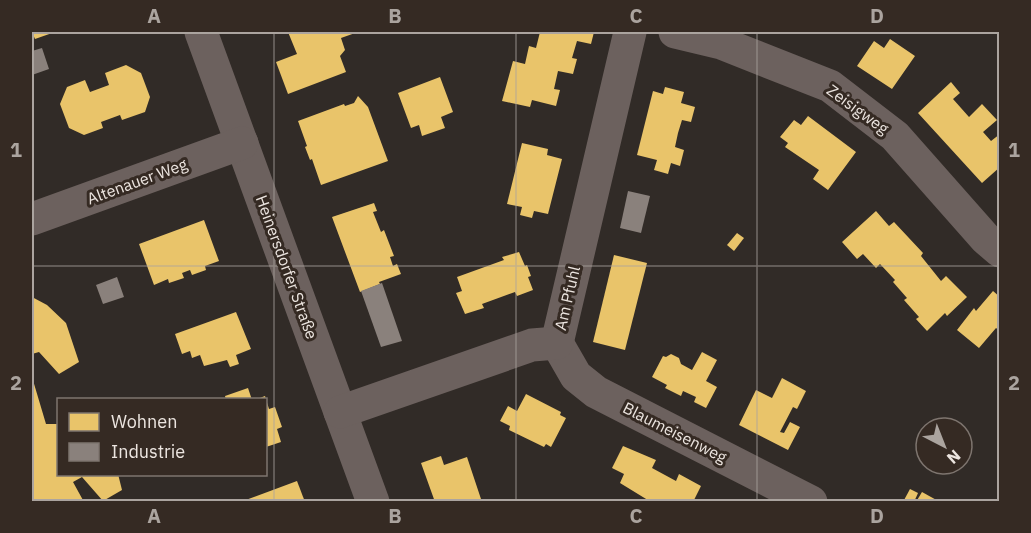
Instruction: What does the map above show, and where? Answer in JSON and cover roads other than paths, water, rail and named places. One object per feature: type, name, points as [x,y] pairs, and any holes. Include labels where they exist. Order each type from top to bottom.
[{"type":"street","name":"Heinersdorfer Straße","points":[[201,32],[373,501]]},
{"type":"street","name":"Am Pfuhl","points":[[340,412],[532,345],[557,343],[630,32]]},
{"type":"street","name":"Zeisigweg","points":[[675,32],[721,43],[830,86],[895,136],[999,251]]},
{"type":"street","name":"Altenauer Weg","points":[[32,219],[242,143]]},
{"type":"street","name":"Blaumeisenweg","points":[[557,343],[576,376],[596,392],[811,501]]}]
